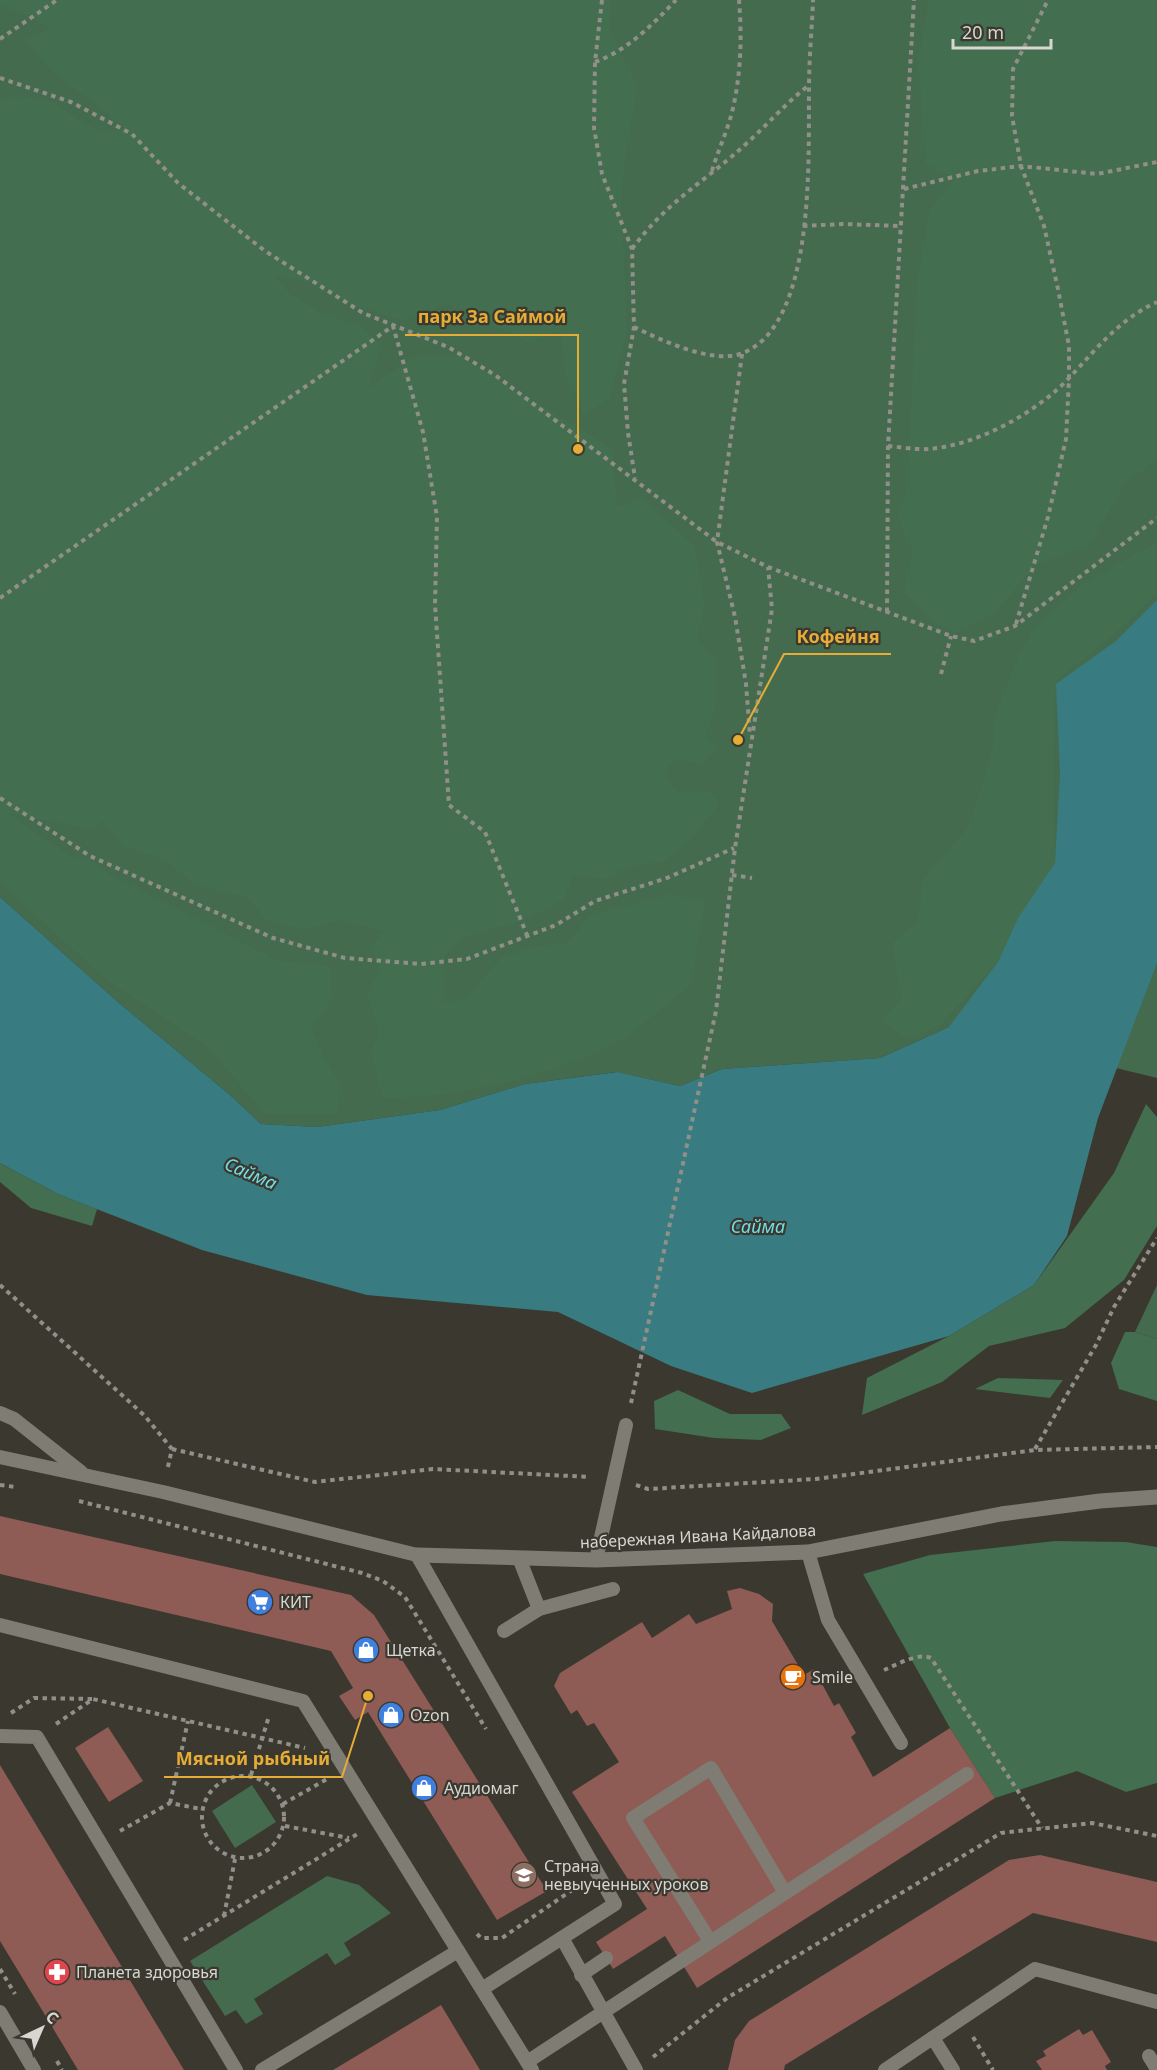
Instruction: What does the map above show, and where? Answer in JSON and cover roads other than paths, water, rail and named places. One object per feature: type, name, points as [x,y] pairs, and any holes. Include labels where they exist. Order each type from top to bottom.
[{"type":"street","name":"набережная Ивана Кайдалова","points":[[417,1555],[596,1560],[808,1552],[1001,1514],[1100,1501],[1157,1497]]},
{"type":"lane","points":[[0,1413],[14,1419],[85,1475]]},
{"type":"lane","points":[[596,1560],[626,1425]]},
{"type":"lane","points":[[0,1457],[163,1492],[417,1555],[615,1904],[482,1989]]},
{"type":"lane","points":[[808,1552],[828,1620],[901,1743]]},
{"type":"lane","points":[[519,1558],[539,1609]]},
{"type":"lane","points":[[504,1631],[539,1609],[613,1588]]},
{"type":"lane","points":[[0,1625],[303,1701],[529,2066],[601,2012],[967,1774]]},
{"type":"lane","points":[[0,1736],[37,1737],[236,2070]]},
{"type":"lane","points":[[710,1941],[633,1818],[711,1768],[784,1892]]},
{"type":"lane","points":[[562,1938],[601,2012],[641,2066]]},
{"type":"lane","points":[[262,2070],[458,1952]]},
{"type":"lane","points":[[581,1975],[606,1958]]},
{"type":"lane","points":[[885,2070],[1035,1969],[1157,2002]]},
{"type":"lane","points":[[0,2012],[34,2070]]},
{"type":"lane","points":[[933,2038],[953,2070]]},
{"type":"lane","points":[[1149,2056],[1157,2069]]},
{"type":"water","name":"Сайма","points":[[1157,600],[1157,963],[1098,1118],[1067,1236],[1034,1285],[949,1336],[752,1393],[671,1366],[558,1312],[367,1295],[202,1250],[58,1194],[0,1163],[0,897],[119,1003],[230,1095],[261,1124],[317,1127],[440,1110],[525,1084],[617,1072],[680,1086],[722,1069],[880,1058],[949,1027],[998,962],[1018,918],[1055,863],[1060,774],[1056,684],[1116,641]]},
{"type":"place","name":"парк За Саймой","points":[[578,449]]},
{"type":"place","name":"Кофейня","points":[[738,740]]},
{"type":"place","name":"КИТ","points":[[260,1602]]},
{"type":"place","name":"Щетка","points":[[366,1650]]},
{"type":"place","name":"Smile","points":[[793,1677]]},
{"type":"place","name":"Мясной рыбный","points":[[368,1696]]},
{"type":"place","name":"Ozon","points":[[391,1715]]},
{"type":"place","name":"Аудиомаг","points":[[424,1788]]},
{"type":"place","name":"Страна невыученных уроков","points":[[524,1875]]},
{"type":"place","name":"Планета здоровья","points":[[57,1972]]}]
